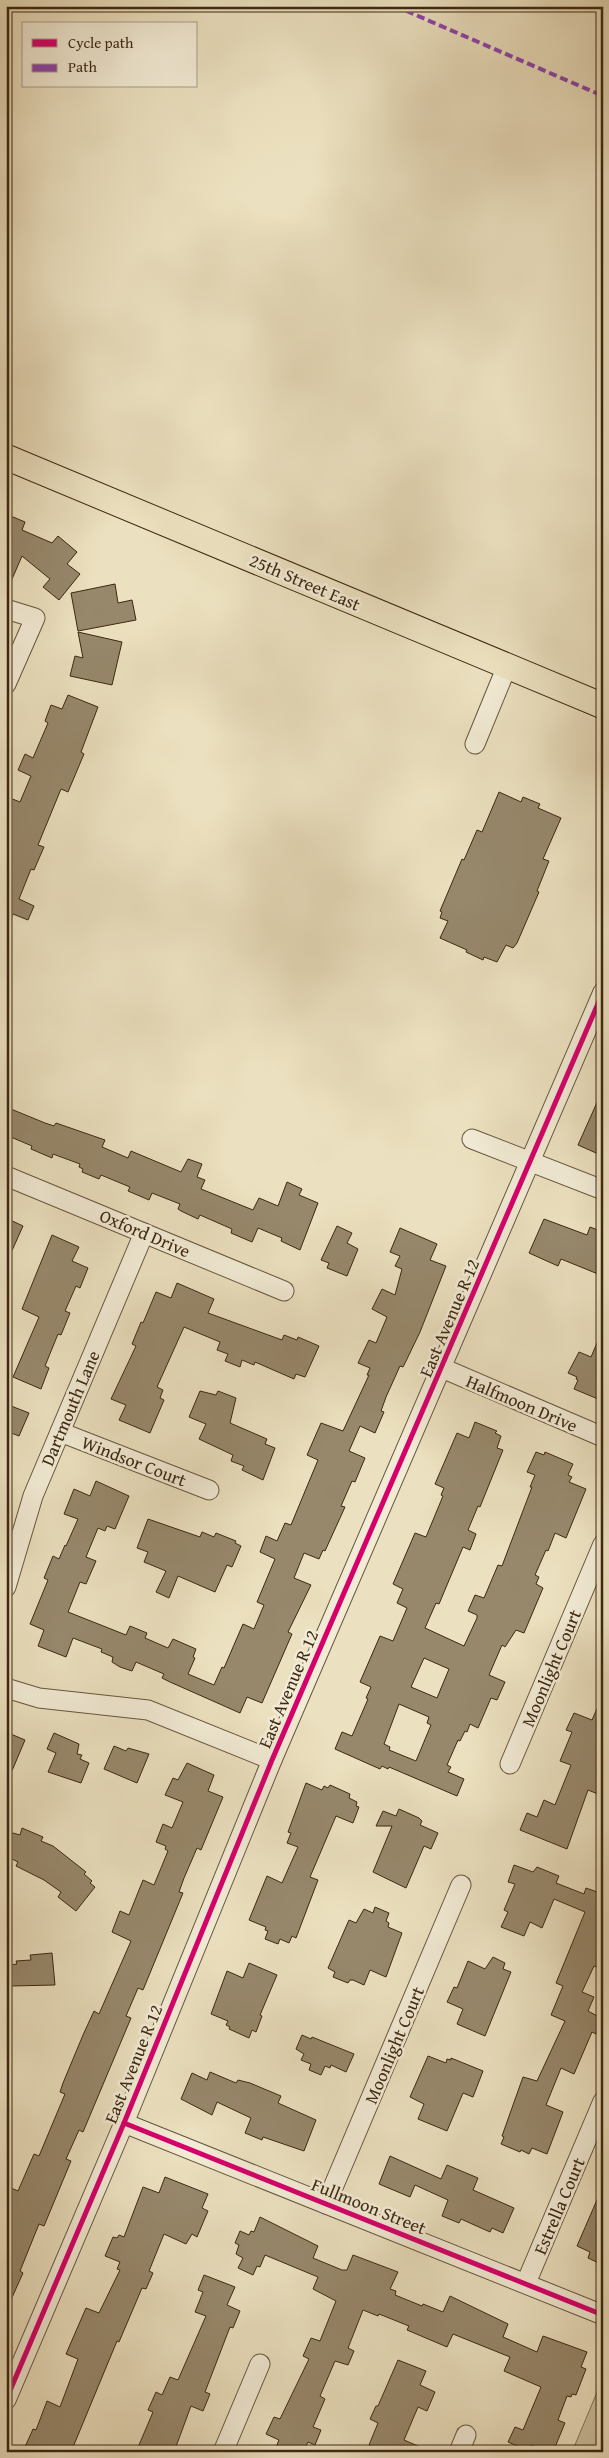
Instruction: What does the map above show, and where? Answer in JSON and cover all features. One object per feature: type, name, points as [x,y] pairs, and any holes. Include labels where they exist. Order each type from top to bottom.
[{"type":"main road","name":"25th Street East","points":[[6,457],[603,706]]},
{"type":"street","points":[[6,609],[35,618],[6,684]]},
{"type":"street","points":[[475,744],[506,666]]},
{"type":"street","name":"East Avenue R 12","points":[[6,2400],[10,2379],[124,2123],[272,1760],[603,992]]},
{"type":"street","points":[[472,1139],[603,1190]]},
{"type":"street","name":"Oxford Drive","points":[[6,1176],[284,1291]]},
{"type":"street","name":"Dartmouth Lane","points":[[6,1588],[33,1496],[144,1233]]},
{"type":"street","name":"Halfmoon Drive","points":[[442,1368],[603,1438]]},
{"type":"street","name":"Windsor Court","points":[[60,1432],[209,1490]]},
{"type":"street","name":"Moonlight Court","points":[[510,1764],[603,1544]]},
{"type":"street","points":[[6,1688],[39,1698],[148,1710],[272,1760]]},
{"type":"street","name":"Moonlight Court","points":[[326,2204],[461,1885]]},
{"type":"street","name":"Estrella Court","points":[[526,2283],[603,2101]]},
{"type":"street","name":"Fullmoon Street","points":[[124,2123],[603,2315]]},
{"type":"street","points":[[223,2452],[260,2364]]},
{"type":"shaded area","points":[[603,2378],[603,2452],[572,2452]]},
{"type":"building","points":[[6,514],[25,522],[22,530],[52,543],[58,536],[77,552],[67,564],[80,574],[59,600],[43,587],[50,579],[22,556],[6,593]]},
{"type":"building","points":[[115,584],[118,603],[132,600],[136,620],[78,631],[71,593]]},
{"type":"building","points":[[78,632],[122,642],[112,685],[70,676],[75,656],[83,658]]},
{"type":"building","points":[[68,695],[98,707],[81,752],[84,754],[68,792],[61,789],[38,845],[44,847],[34,870],[31,869],[19,899],[34,906],[28,920],[13,914],[6,930],[6,806],[10,798],[20,802],[31,776],[18,770],[25,754],[33,758],[48,723],[45,721],[51,705],[62,709]]},
{"type":"building","points":[[499,792],[521,802],[523,797],[540,804],[538,808],[561,818],[543,859],[549,861],[537,891],[539,892],[517,943],[513,948],[506,945],[497,962],[484,957],[483,960],[466,952],[467,950],[440,938],[448,921],[440,918],[442,912],[440,911],[462,859],[464,860],[477,830],[482,832]]},
{"type":"building","points":[[603,1089],[603,1156],[578,1145]]},
{"type":"building","points":[[6,1107],[54,1126],[56,1123],[105,1140],[102,1147],[128,1158],[131,1151],[181,1172],[188,1159],[202,1164],[197,1177],[205,1180],[201,1189],[253,1210],[259,1198],[278,1206],[287,1182],[302,1189],[299,1195],[318,1203],[300,1250],[281,1241],[282,1238],[258,1228],[252,1242],[231,1233],[232,1229],[200,1215],[198,1219],[181,1211],[178,1209],[180,1204],[152,1193],[149,1200],[128,1191],[130,1187],[101,1175],[99,1179],[82,1172],[83,1169],[79,1167],[80,1164],[53,1154],[52,1158],[31,1149],[32,1146],[6,1135]]},
{"type":"building","points":[[6,1218],[23,1226],[6,1264]]},
{"type":"building","points":[[544,1219],[587,1235],[590,1227],[603,1232],[603,1276],[561,1259],[558,1266],[529,1253]]},
{"type":"building","points":[[337,1226],[352,1233],[347,1243],[358,1249],[347,1276],[327,1268],[329,1263],[321,1260]]},
{"type":"building","points":[[400,1228],[437,1244],[430,1260],[446,1266],[420,1332],[403,1367],[400,1366],[386,1397],[381,1411],[384,1412],[375,1433],[360,1426],[349,1451],[365,1458],[355,1482],[352,1481],[341,1506],[345,1507],[325,1551],[323,1550],[319,1559],[304,1553],[294,1578],[311,1585],[288,1632],[292,1634],[262,1703],[247,1697],[240,1713],[170,1682],[162,1678],[164,1674],[136,1662],[132,1671],[120,1667],[112,1662],[113,1657],[101,1652],[102,1649],[73,1638],[66,1657],[38,1646],[44,1630],[30,1624],[48,1580],[44,1578],[53,1556],[59,1559],[78,1519],[64,1514],[74,1489],[90,1496],[96,1481],[129,1496],[115,1529],[107,1526],[105,1531],[98,1528],[86,1557],[96,1561],[86,1584],[80,1582],[68,1612],[126,1635],[130,1626],[147,1633],[145,1638],[168,1648],[173,1639],[196,1649],[193,1657],[195,1658],[188,1674],[214,1685],[222,1667],[224,1668],[243,1624],[254,1629],[264,1605],[257,1602],[275,1559],[260,1552],[266,1536],[277,1541],[285,1523],[291,1525],[318,1460],[307,1455],[321,1423],[343,1431],[369,1375],[367,1375],[370,1368],[358,1363],[369,1340],[376,1343],[387,1317],[372,1309],[382,1289],[395,1295],[402,1269],[395,1266],[400,1256],[390,1252]]},
{"type":"building","points":[[52,1235],[79,1247],[72,1261],[88,1268],[80,1288],[76,1286],[65,1311],[70,1313],[61,1335],[58,1334],[45,1366],[49,1368],[41,1389],[13,1377],[39,1317],[22,1309]]},
{"type":"building","points":[[177,1283],[214,1299],[208,1313],[282,1340],[284,1335],[297,1340],[298,1337],[319,1346],[305,1377],[296,1374],[294,1379],[255,1362],[254,1365],[242,1360],[240,1367],[225,1361],[228,1354],[217,1350],[220,1342],[184,1327],[157,1387],[163,1390],[160,1398],[164,1400],[150,1433],[119,1420],[126,1405],[111,1399],[136,1346],[132,1344],[141,1322],[143,1323],[156,1292],[171,1298]]},
{"type":"building","points":[[603,1329],[603,1387],[598,1399],[574,1389],[578,1380],[576,1379],[577,1377],[568,1373],[579,1352],[591,1357]]},
{"type":"building","points":[[200,1391],[216,1395],[218,1391],[236,1398],[230,1423],[267,1439],[265,1444],[275,1448],[263,1480],[242,1470],[244,1466],[231,1461],[233,1455],[199,1439],[206,1424],[189,1417]]},
{"type":"building","points":[[6,1404],[29,1413],[19,1436],[6,1431]]},
{"type":"building","points":[[475,1422],[497,1431],[495,1433],[501,1436],[497,1448],[503,1450],[480,1507],[478,1506],[468,1530],[476,1534],[470,1550],[463,1547],[439,1604],[436,1603],[425,1628],[464,1646],[477,1618],[477,1615],[468,1611],[475,1595],[484,1598],[498,1565],[502,1566],[532,1487],[530,1487],[535,1475],[527,1472],[536,1452],[544,1455],[545,1452],[573,1464],[568,1475],[572,1477],[569,1482],[586,1489],[566,1538],[555,1533],[535,1575],[539,1577],[536,1584],[543,1588],[524,1633],[516,1630],[505,1647],[502,1645],[489,1675],[505,1682],[497,1700],[491,1698],[478,1728],[470,1724],[467,1732],[465,1731],[460,1741],[458,1740],[447,1765],[451,1767],[448,1772],[464,1779],[457,1796],[389,1767],[388,1769],[382,1766],[380,1769],[335,1749],[342,1732],[352,1736],[368,1699],[366,1698],[371,1687],[360,1682],[380,1636],[393,1641],[407,1608],[397,1603],[403,1589],[393,1584],[415,1533],[426,1537],[443,1496],[441,1495],[444,1488],[435,1484],[457,1433],[469,1438]],"holes":[[[424,1658],[449,1669],[437,1698],[411,1687]],[[399,1704],[429,1717],[427,1723],[431,1725],[416,1761],[389,1750],[390,1747],[384,1744]]]},
{"type":"building","points":[[148,1519],[200,1537],[202,1532],[214,1537],[216,1533],[236,1541],[235,1543],[241,1546],[232,1567],[227,1565],[215,1592],[178,1576],[169,1598],[156,1592],[166,1571],[144,1562],[148,1552],[137,1548]]},
{"type":"building","points":[[603,1695],[603,1783],[598,1794],[588,1790],[567,1849],[520,1830],[527,1813],[537,1817],[544,1800],[555,1805],[571,1765],[560,1761],[572,1732],[566,1730],[574,1713],[592,1720]]},
{"type":"building","points":[[6,1732],[25,1740],[6,1785]]},
{"type":"building","points":[[54,1733],[79,1744],[77,1754],[82,1755],[80,1759],[89,1763],[81,1783],[48,1772],[56,1753],[47,1749]]},
{"type":"building","points":[[114,1746],[126,1751],[128,1748],[149,1754],[137,1783],[104,1769]]},
{"type":"building","points":[[187,1763],[214,1775],[208,1791],[223,1797],[201,1850],[197,1848],[184,1878],[179,1892],[183,1893],[143,1990],[138,1988],[126,2016],[131,2018],[83,2132],[79,2130],[66,2159],[71,2161],[44,2226],[39,2224],[20,2271],[23,2273],[6,2311],[6,2201],[11,2188],[18,2191],[34,2154],[39,2156],[65,2094],[60,2092],[83,2035],[94,2011],[99,2014],[131,1941],[112,1932],[120,1911],[129,1915],[143,1880],[154,1885],[168,1851],[165,1849],[166,1846],[156,1842],[163,1824],[172,1828],[183,1802],[165,1795],[173,1778],[178,1780]]},
{"type":"building","points":[[306,1783],[322,1790],[324,1786],[328,1788],[330,1785],[350,1794],[349,1798],[357,1802],[356,1806],[359,1807],[353,1823],[336,1816],[310,1877],[318,1880],[296,1938],[292,1936],[289,1943],[280,1939],[278,1944],[265,1939],[268,1931],[265,1930],[266,1927],[249,1920],[267,1876],[282,1883],[298,1847],[287,1843],[291,1833],[288,1832]]},
{"type":"building","points":[[399,1809],[419,1818],[422,1821],[420,1825],[438,1833],[431,1849],[424,1846],[406,1888],[373,1872],[392,1826],[376,1826],[383,1811],[396,1816]]},
{"type":"building","points":[[22,1828],[43,1837],[41,1841],[53,1846],[86,1872],[84,1874],[92,1881],[90,1883],[95,1887],[76,1911],[58,1897],[61,1892],[44,1880],[16,1866],[18,1862],[6,1856],[6,1831],[20,1835]]},
{"type":"building","points":[[514,1865],[533,1872],[537,1867],[559,1876],[556,1883],[584,1894],[586,1888],[603,1894],[603,1970],[594,1966],[582,1992],[594,1997],[588,2011],[603,2019],[596,2034],[592,2032],[574,2074],[561,2068],[546,2105],[563,2112],[547,2154],[532,2148],[529,2154],[521,2150],[520,2152],[501,2144],[504,2137],[502,2136],[523,2077],[537,2081],[565,2021],[551,2015],[563,1986],[556,1983],[585,1912],[554,1899],[542,1928],[530,1922],[524,1936],[501,1927],[508,1912],[504,1910],[515,1884],[508,1882]]},
{"type":"building","points":[[375,1907],[389,1913],[386,1921],[389,1923],[388,1927],[402,1933],[386,1977],[370,1970],[364,1985],[353,1980],[350,1980],[348,1983],[333,1977],[335,1972],[328,1968],[349,1920],[356,1923],[364,1909],[373,1913]]},
{"type":"building","points":[[52,1953],[55,1985],[11,1986],[9,1965],[17,1964],[16,1961],[31,1960],[30,1955]]},
{"type":"building","points":[[493,1957],[505,1963],[503,1969],[511,1972],[485,2036],[457,2024],[463,2009],[447,2002],[454,1987],[457,1988],[468,1961],[485,1969]]},
{"type":"building","points":[[249,1963],[277,1975],[260,2015],[262,2016],[256,2032],[252,2030],[249,2038],[229,2029],[230,2027],[226,2025],[228,2021],[211,2014],[227,1971],[243,1978]]},
{"type":"building","points":[[302,2035],[311,2039],[312,2037],[354,2054],[346,2072],[331,2065],[330,2068],[325,2066],[321,2075],[309,2070],[311,2064],[301,2060],[304,2054],[296,2049]]},
{"type":"building","points":[[428,2056],[446,2063],[447,2059],[451,2060],[451,2058],[483,2071],[473,2097],[463,2093],[447,2131],[418,2119],[424,2104],[410,2097]]},
{"type":"building","points":[[210,2072],[236,2083],[238,2080],[250,2083],[281,2096],[278,2103],[316,2120],[304,2151],[263,2137],[262,2140],[245,2133],[251,2118],[217,2102],[212,2115],[181,2099],[192,2073],[207,2080]]},
{"type":"building","points":[[390,2156],[441,2179],[447,2165],[478,2178],[473,2190],[514,2208],[503,2233],[492,2228],[490,2232],[461,2219],[459,2223],[442,2216],[448,2200],[415,2185],[410,2197],[379,2184]]},
{"type":"building","points":[[165,2177],[208,2194],[202,2208],[208,2211],[197,2237],[192,2234],[186,2244],[164,2234],[149,2271],[153,2273],[146,2289],[142,2288],[119,2342],[117,2341],[71,2452],[36,2452],[25,2447],[33,2429],[36,2430],[47,2401],[60,2407],[78,2359],[66,2354],[86,2308],[99,2313],[120,2270],[117,2269],[120,2262],[105,2256],[113,2237],[117,2238],[119,2235],[124,2237],[143,2187],[159,2193]]},
{"type":"building","points":[[603,2186],[603,2265],[588,2258],[590,2252],[577,2246]]},
{"type":"building","points":[[260,2217],[318,2246],[313,2258],[342,2270],[347,2270],[353,2255],[398,2272],[390,2289],[396,2291],[395,2295],[443,2312],[450,2296],[508,2324],[503,2337],[537,2352],[543,2336],[587,2352],[581,2367],[586,2369],[576,2395],[567,2396],[558,2420],[565,2423],[553,2452],[531,2445],[529,2451],[508,2442],[515,2427],[523,2430],[541,2387],[504,2371],[510,2357],[453,2334],[447,2347],[407,2330],[409,2326],[363,2310],[348,2348],[354,2351],[348,2365],[335,2361],[320,2396],[325,2399],[313,2427],[321,2430],[315,2445],[308,2442],[303,2452],[274,2452],[279,2440],[266,2434],[274,2417],[280,2419],[309,2359],[303,2356],[311,2338],[320,2341],[336,2301],[313,2289],[318,2277],[265,2255],[260,2267],[257,2266],[253,2275],[238,2268],[243,2258],[236,2254],[239,2245],[235,2243],[240,2231],[249,2235],[251,2231],[254,2232]]},
{"type":"building","points":[[204,2275],[235,2287],[227,2305],[240,2311],[233,2328],[230,2327],[205,2392],[210,2394],[203,2411],[191,2406],[174,2452],[136,2452],[153,2412],[148,2410],[156,2392],[162,2395],[170,2377],[178,2380],[206,2316],[195,2312],[203,2292],[198,2290]]},
{"type":"building","points":[[398,2360],[426,2371],[420,2385],[435,2392],[427,2411],[418,2407],[404,2440],[432,2452],[384,2452],[369,2445],[378,2423],[370,2419],[376,2406],[378,2406]]},
{"type":"marked path","points":[[395,6],[603,96]]},
{"type":"cycle path","points":[[6,2400],[124,2123],[272,1760],[603,992]]},
{"type":"cycle path","points":[[124,2123],[603,2315]]}]
